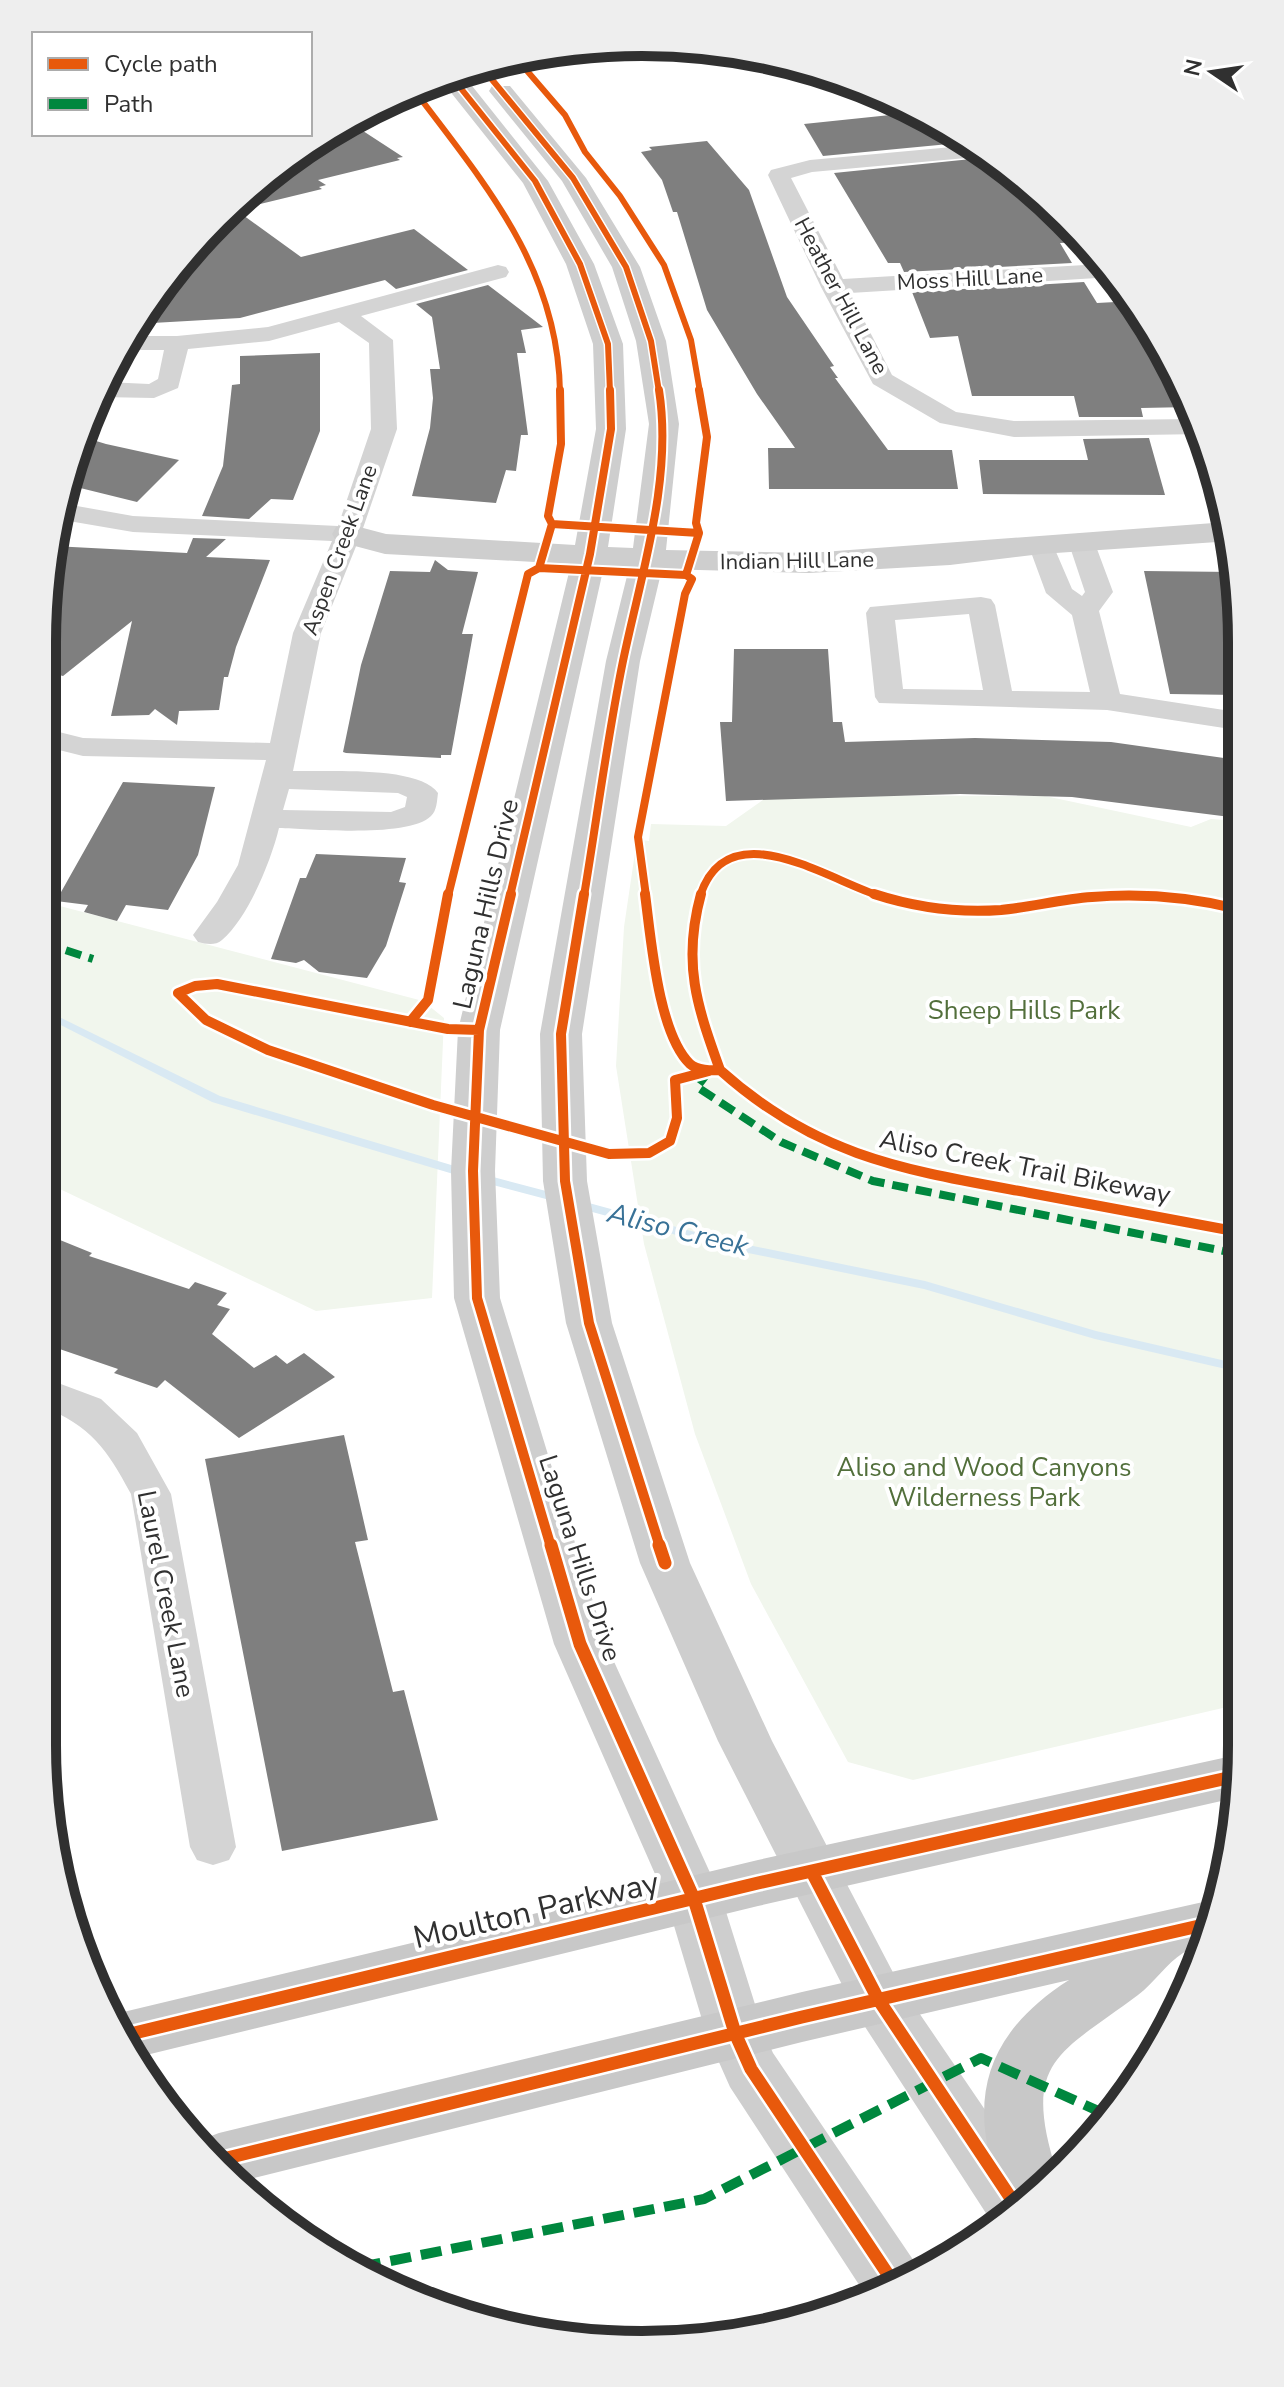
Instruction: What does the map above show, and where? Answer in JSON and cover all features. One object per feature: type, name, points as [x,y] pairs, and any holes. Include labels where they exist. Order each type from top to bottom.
[{"type":"main road","points":[[489,76],[573,178],[626,267],[651,341],[664,424],[649,549],[623,661],[561,1034],[565,1181],[589,1323],[665,1563],[745,1741],[878,1999],[1012,2200]]},
{"type":"main road","name":"Laguna Hills Drive","points":[[459,86],[535,181],[580,264],[608,344],[611,429],[592,545],[483,1014],[476,1066],[473,1171],[477,1298],[580,1644],[694,1899],[735,2033],[751,2069],[889,2276]]},
{"type":"main road","name":"Indian Hill Lane","points":[[348,534],[385,544],[592,545],[649,549],[737,563],[850,562],[1041,544],[1218,533]]},
{"type":"main road","name":"Moulton Parkway","points":[[132,2033],[694,1899],[1227,1778]]},
{"type":"main road","points":[[227,2158],[735,2033],[1190,1929]]},
{"type":"main road","points":[[1030,2184],[1016,2129],[1013,2103],[1021,2066],[1033,2039],[1051,2022],[1190,1929]]},
{"type":"street","name":"Heather Hill Lane","points":[[964,153],[810,166],[779,175],[882,379],[949,418],[1014,429],[1187,427]]},
{"type":"street","points":[[139,343],[177,343],[269,334],[498,272]]},
{"type":"street","name":"Moss Hill Lane","points":[[833,287],[1096,272]]},
{"type":"street","name":"Aspen Creek Lane","points":[[209,935],[232,904],[254,865],[280,765],[307,633],[348,534],[384,429],[381,340],[342,314]]},
{"type":"street","points":[[113,391],[154,391],[169,383],[177,343]]},
{"type":"street","name":"Indian Hill Lane","points":[[71,513],[133,524],[348,534]]},
{"type":"street","points":[[1081,541],[1099,592],[1085,611]]},
{"type":"street","points":[[1041,544],[1060,593],[1085,611],[1107,701]]},
{"type":"street","points":[[999,700],[981,605],[880,613],[889,697],[999,700],[1107,701],[1228,720]]},
{"type":"street","points":[[56,740],[83,747],[280,765],[403,784],[423,793],[419,812],[394,821],[266,819]]},
{"type":"street","name":"Laurel Creek Lane","points":[[56,1396],[87,1409],[123,1443],[151,1494],[213,1847]]},
{"type":"green space","points":[[770,795],[1045,796],[1191,827],[1211,819],[1228,820],[1228,1707],[913,1780],[848,1762],[751,1584],[695,1434],[644,1244],[616,1066],[624,927],[637,839],[649,841],[651,824],[726,826]]},
{"type":"green space","points":[[56,905],[423,1001],[444,1018],[432,1298],[316,1311],[56,1187]]},
{"type":"building","points":[[897,114],[950,144],[823,156],[804,124]]},
{"type":"building","points":[[360,129],[403,157],[318,180],[326,185],[319,187],[322,189],[250,207],[316,155]]},
{"type":"building","points":[[707,141],[749,190],[787,297],[834,366],[830,367],[838,378],[835,378],[888,450],[952,450],[958,489],[769,489],[768,448],[795,448],[757,394],[707,310],[677,212],[673,212],[662,180],[641,152],[652,150],[649,147]]},
{"type":"building","points":[[973,159],[1028,201],[1070,243],[1060,243],[1072,263],[904,272],[900,263],[888,263],[834,173]]},
{"type":"building","points":[[242,214],[301,257],[414,229],[468,270],[396,289],[385,280],[240,318],[151,323],[201,256]]},
{"type":"building","points":[[1084,282],[1097,303],[1119,302],[1149,349],[1178,407],[1141,408],[1143,417],[1079,417],[1074,396],[972,396],[958,336],[930,338],[912,292]]},
{"type":"building","points":[[488,285],[543,327],[521,330],[526,353],[517,353],[528,435],[521,435],[516,471],[506,470],[496,503],[412,496],[430,428],[433,398],[430,369],[440,369],[432,317],[416,304]]},
{"type":"building","points":[[320,353],[320,431],[293,500],[271,499],[249,519],[202,516],[223,466],[232,385],[240,384],[240,356]]},
{"type":"building","points":[[1149,438],[1165,495],[983,494],[979,460],[1088,460],[1083,439]]},
{"type":"building","points":[[92,440],[179,460],[137,502],[77,487]]},
{"type":"building","points":[[193,538],[226,539],[206,557],[270,560],[236,647],[228,677],[224,677],[219,710],[179,711],[177,725],[155,709],[149,715],[111,716],[132,621],[63,676],[56,674],[57,604],[64,547],[187,553]]},
{"type":"building","points":[[435,560],[448,570],[478,572],[462,634],[473,634],[451,755],[441,755],[441,758],[343,752],[361,665],[390,571],[430,572]]},
{"type":"building","points":[[1144,571],[1224,572],[1228,695],[1170,694]]},
{"type":"building","points":[[734,649],[828,649],[833,722],[842,722],[845,742],[975,738],[1111,742],[1228,759],[1228,817],[1072,797],[960,794],[726,801],[720,722],[732,722]]},
{"type":"building","points":[[123,782],[215,787],[198,855],[168,910],[126,905],[117,921],[84,912],[88,905],[56,901]]},
{"type":"building","points":[[316,854],[406,858],[399,882],[406,883],[386,946],[367,978],[319,972],[304,960],[296,963],[271,959],[300,878],[306,878]]},
{"type":"building","points":[[60,1240],[92,1253],[89,1256],[189,1289],[195,1282],[227,1293],[217,1305],[230,1309],[212,1334],[254,1368],[276,1355],[287,1364],[304,1353],[335,1377],[239,1438],[165,1380],[157,1388],[114,1373],[118,1369],[56,1348],[56,1244]]},
{"type":"building","points":[[344,1435],[368,1540],[355,1542],[393,1692],[404,1690],[438,1820],[282,1851],[205,1459]]},
{"type":"waterway","name":"Aliso Creek","points":[[56,1019],[216,1099],[464,1173]]},
{"type":"waterway","name":"Aliso Creek","points":[[482,1178],[561,1199]]},
{"type":"waterway","name":"Aliso Creek","points":[[578,1204],[724,1244],[925,1285],[1095,1335],[1228,1365]]},
{"type":"marked path","points":[[56,947],[93,959]]},
{"type":"marked path","points":[[709,1071],[697,1087],[740,1118],[802,1152],[873,1181],[1228,1252]]},
{"type":"marked path","points":[[372,2265],[704,2199],[981,2058],[1099,2111]]},
{"type":"cycle path","name":"Aliso Creek Trail Bikeway","points":[[524,68],[565,115],[585,152],[620,196],[664,265],[691,340],[707,437],[696,523],[699,533],[686,575],[692,579],[685,594],[638,837],[657,984],[675,1039],[691,1065],[709,1071],[720,1070],[753,1100],[788,1123],[864,1157],[945,1177],[1228,1230]]},
{"type":"cycle path","points":[[489,76],[573,178],[626,267],[651,341],[664,424],[648,559],[623,661],[561,1034],[561,1122],[565,1181],[589,1323],[665,1563]]},
{"type":"cycle path","points":[[459,86],[535,181],[580,264],[608,344],[611,429],[590,554],[479,1030],[473,1171],[477,1298],[580,1644],[694,1899],[735,2033],[751,2069],[889,2276]]},
{"type":"cycle path","points":[[410,1022],[428,1000],[441,923],[528,574],[539,568],[552,524],[548,516],[561,444],[560,375],[551,313],[528,253],[472,167],[421,100]]},
{"type":"cycle path","points":[[552,524],[699,533]]},
{"type":"cycle path","points":[[539,568],[686,575]]},
{"type":"cycle path","points":[[720,1070],[697,1004],[692,942],[702,891],[713,872],[730,859],[754,853],[786,858],[876,895],[912,904],[948,908],[1001,910],[1087,897],[1124,895],[1182,898],[1228,907]]},
{"type":"cycle path","points":[[479,1030],[448,1029],[217,984],[195,986],[178,993],[206,1020],[268,1050],[433,1105],[609,1154],[632,1155],[662,1149],[675,1131],[675,1080],[709,1071]]},
{"type":"cycle path","points":[[132,2033],[758,1883],[1227,1778]]},
{"type":"cycle path","points":[[812,1872],[878,1999],[1012,2200]]},
{"type":"cycle path","points":[[227,2158],[802,2017],[1199,1926]]},
{"type":"park label","name":"Sheep Hills Park","points":[[1024,1010]]},
{"type":"park label","name":"Aliso and Wood Canyons Wilderness Park","points":[[984,1482]]}]
